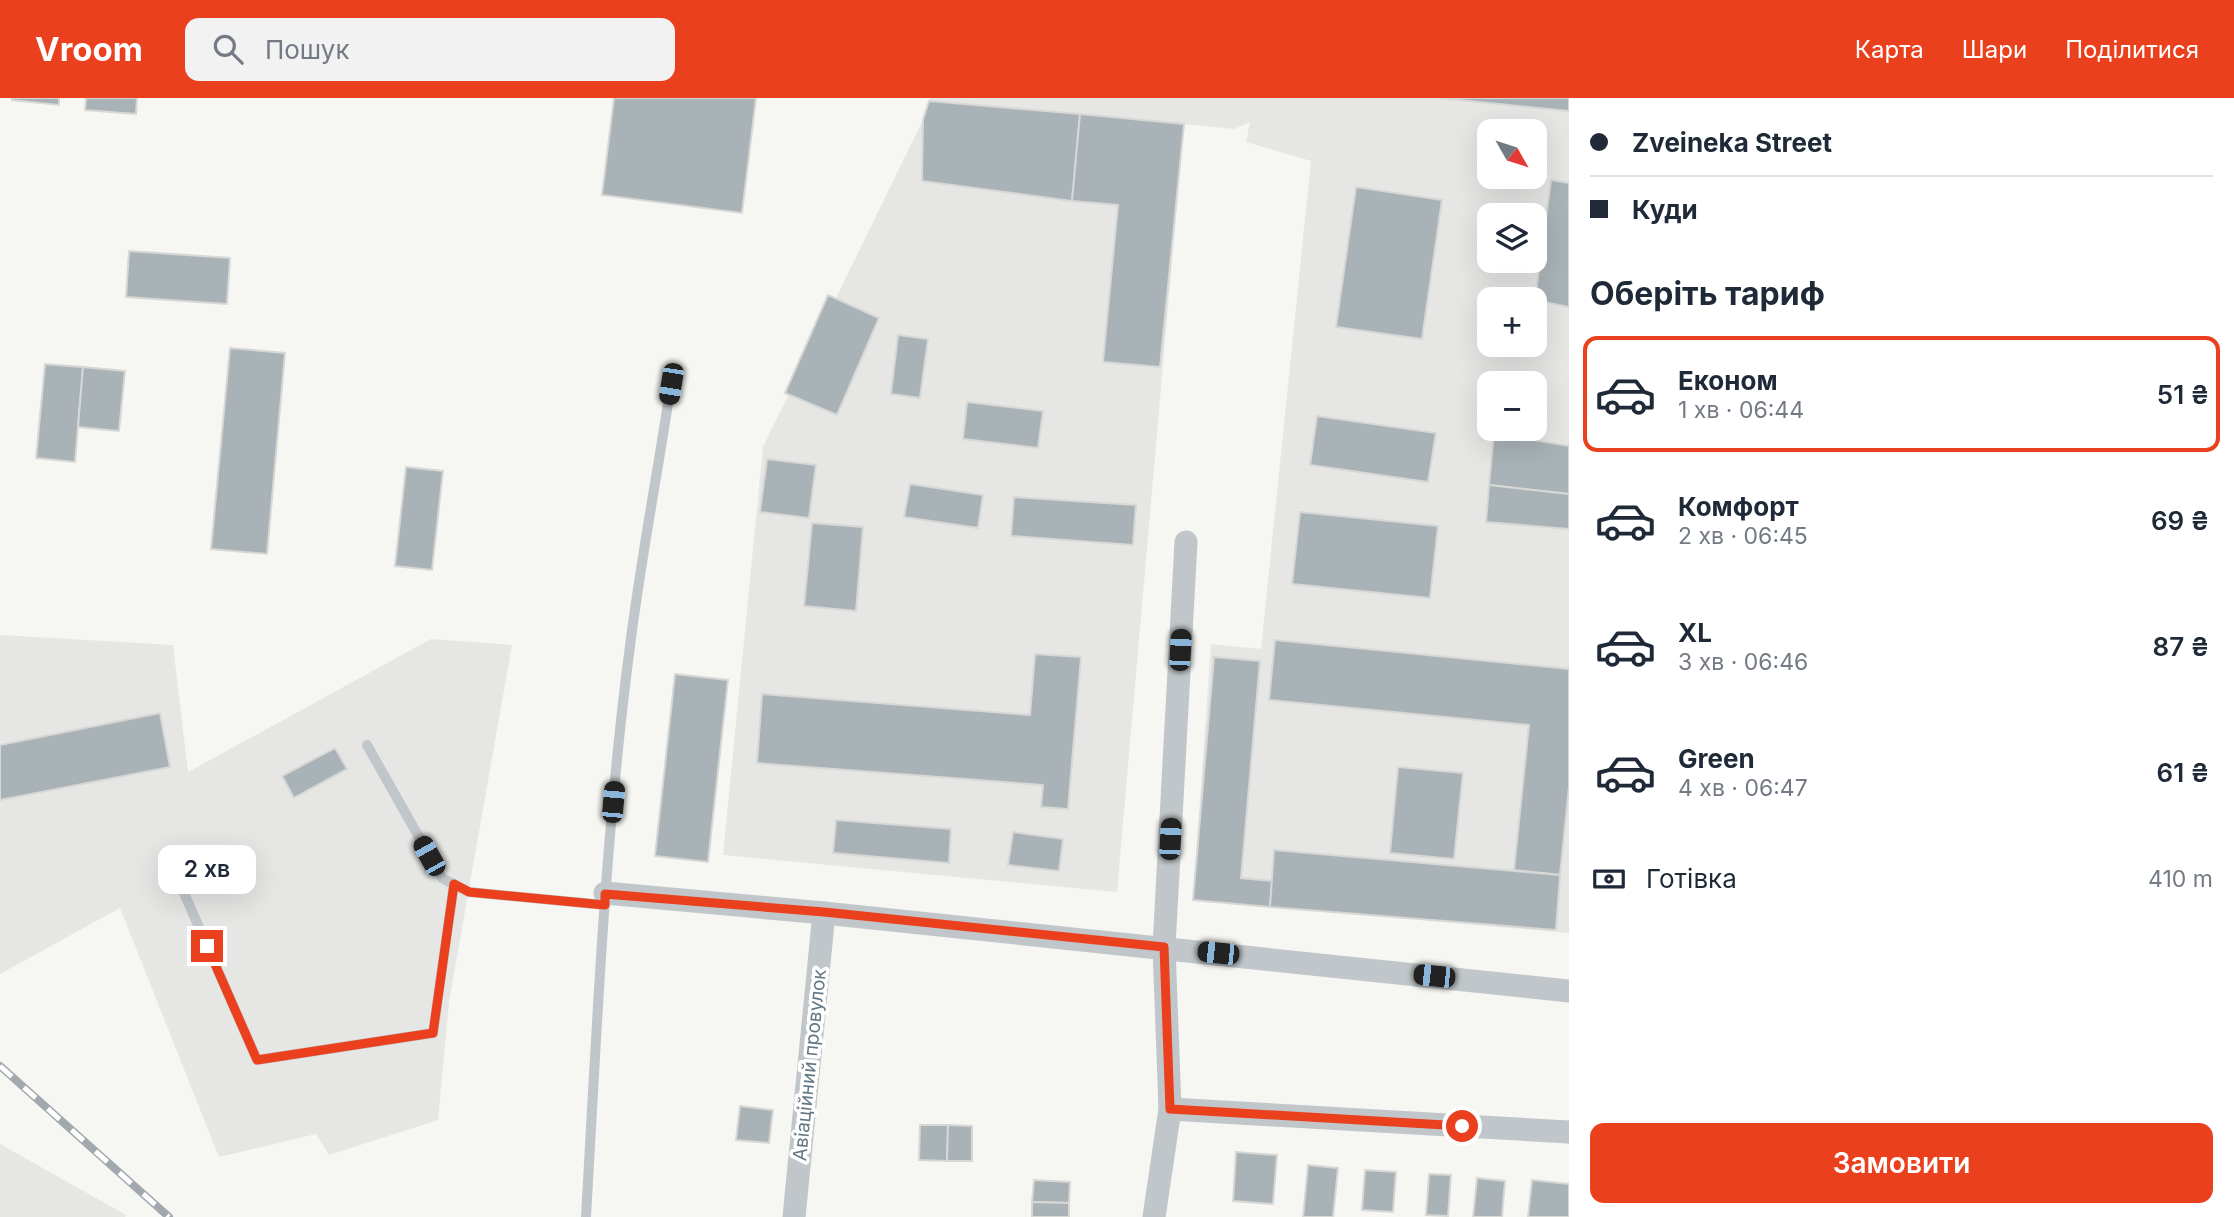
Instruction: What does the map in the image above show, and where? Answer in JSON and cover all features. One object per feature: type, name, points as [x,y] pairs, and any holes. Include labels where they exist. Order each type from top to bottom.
[{"type":"street","points":[[1154,1217],[1170,1109],[1164,947],[1186,541]]},
{"type":"street","points":[[605,899],[824,912],[1569,991]]},
{"type":"street","name":"Авіаційний провулок","points":[[794,1217],[824,912]]},
{"type":"street","points":[[1170,1109],[1569,1132]]},
{"type":"lane","points":[[586,1217],[605,899],[630,645],[671,384]]},
{"type":"lane","points":[[367,744],[442,878],[469,892],[605,899]]},
{"type":"lane","points":[[167,854],[257,1060],[433,1033],[454,884]]},
{"type":"shaded area","points":[[930,98],[1569,98],[1569,933],[1193,900],[1211,644],[1261,649],[1311,161],[1246,142],[1250,122],[1234,129],[1184,124],[1117,892],[723,855],[763,447],[923,120]]},
{"type":"shaded area","points":[[0,635],[173,645],[188,772],[431,639],[512,645],[449,1002],[438,1120],[329,1155],[316,1134],[219,1157],[120,908],[0,974]]},
{"type":"shaded area","points":[[0,1144],[126,1215],[125,1217],[0,1217]]},
{"type":"building","points":[[59,98],[59,105],[12,100]]},
{"type":"building","points":[[86,98],[137,98],[136,114],[85,110]]},
{"type":"building","points":[[614,98],[756,98],[742,213],[602,195]]},
{"type":"building","points":[[1439,98],[1569,98],[1569,111]]},
{"type":"building","points":[[929,101],[1080,114],[1072,201],[922,181],[923,120]]},
{"type":"building","points":[[1080,114],[1184,124],[1160,367],[1103,362],[1118,205],[1072,201]]},
{"type":"building","points":[[1551,180],[1569,183],[1569,307],[1547,302],[1547,287],[1537,287],[1539,273],[1547,273],[1547,210]]},
{"type":"building","points":[[1356,187],[1442,200],[1422,339],[1336,327]]},
{"type":"building","points":[[129,251],[230,258],[227,304],[126,297]]},
{"type":"building","points":[[828,295],[879,318],[837,415],[785,393]]},
{"type":"building","points":[[898,335],[928,339],[920,398],[891,394]]},
{"type":"building","points":[[230,348],[285,353],[267,554],[211,549]]},
{"type":"building","points":[[45,364],[83,367],[75,462],[36,458]]},
{"type":"building","points":[[83,367],[125,371],[119,431],[78,427]]},
{"type":"building","points":[[967,402],[1043,411],[1038,448],[963,439]]},
{"type":"building","points":[[1317,416],[1436,433],[1428,482],[1310,465]]},
{"type":"building","points":[[1493,441],[1540,441],[1569,446],[1569,494],[1489,485]]},
{"type":"building","points":[[767,459],[816,465],[809,518],[760,512]]},
{"type":"building","points":[[406,467],[443,471],[432,570],[395,566]]},
{"type":"building","points":[[910,484],[983,495],[978,528],[904,517]]},
{"type":"building","points":[[1489,485],[1569,494],[1569,529],[1486,522]]},
{"type":"building","points":[[1014,497],[1136,505],[1133,545],[1011,536]]},
{"type":"building","points":[[1300,512],[1438,526],[1430,598],[1292,584]]},
{"type":"building","points":[[812,523],[863,527],[856,611],[804,606]]},
{"type":"building","points":[[1275,640],[1569,669],[1569,786],[1560,875],[1514,870],[1529,725],[1269,700]]},
{"type":"building","points":[[1035,654],[1081,657],[1068,809],[1041,807],[1043,785],[757,763],[762,694],[1030,715]]},
{"type":"building","points":[[1214,657],[1260,661],[1241,878],[1272,881],[1270,907],[1193,900]]},
{"type":"building","points":[[675,674],[728,680],[708,862],[655,856]]},
{"type":"building","points":[[160,713],[170,767],[0,800],[0,745]]},
{"type":"building","points":[[335,748],[347,769],[294,798],[282,776]]},
{"type":"building","points":[[1398,767],[1463,773],[1454,859],[1390,853]]},
{"type":"building","points":[[836,820],[951,829],[949,863],[833,853]]},
{"type":"building","points":[[1013,832],[1063,839],[1059,871],[1008,865]]},
{"type":"building","points":[[1274,850],[1560,875],[1556,930],[1270,907]]},
{"type":"building","points":[[740,1106],[773,1110],[769,1143],[736,1140]]},
{"type":"building","points":[[920,1125],[948,1125],[947,1161],[919,1160]]},
{"type":"building","points":[[948,1125],[972,1126],[972,1161],[947,1161]]},
{"type":"building","points":[[1236,1152],[1277,1155],[1273,1204],[1233,1201]]},
{"type":"building","points":[[1308,1165],[1338,1168],[1333,1217],[1303,1217]]},
{"type":"building","points":[[1365,1170],[1396,1172],[1393,1212],[1362,1210]]},
{"type":"building","points":[[1429,1174],[1451,1175],[1448,1216],[1426,1215]]},
{"type":"building","points":[[1477,1178],[1505,1181],[1502,1217],[1473,1217]]},
{"type":"building","points":[[1034,1180],[1070,1182],[1069,1203],[1032,1202]]},
{"type":"building","points":[[1532,1180],[1569,1184],[1569,1217],[1528,1217]]},
{"type":"building","points":[[1032,1202],[1069,1203],[1069,1217],[1032,1217]]},
{"type":"railway","points":[[0,1066],[169,1217]]},
{"type":"route","points":[[207,946],[257,1060],[433,1033],[454,884],[469,892],[605,905],[605,894],[824,912],[1164,947],[1170,1109],[1462,1126]]}]
